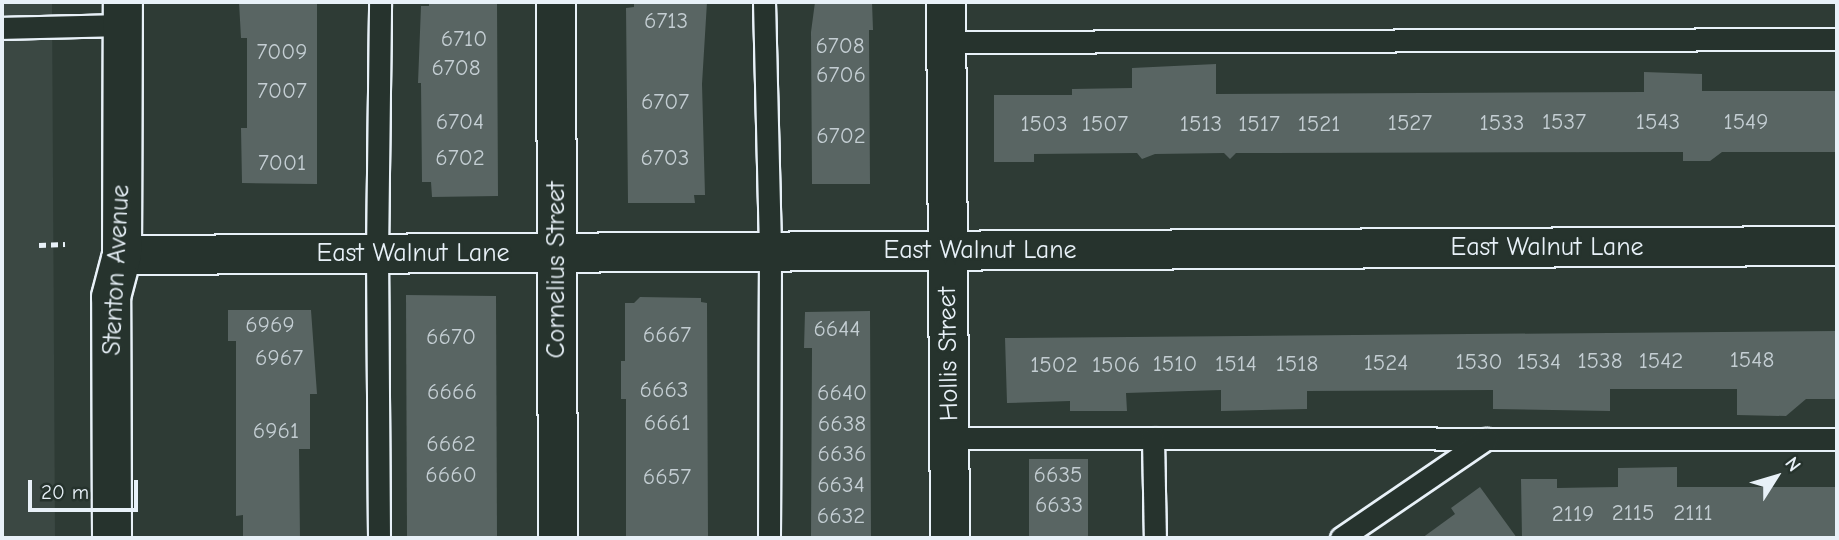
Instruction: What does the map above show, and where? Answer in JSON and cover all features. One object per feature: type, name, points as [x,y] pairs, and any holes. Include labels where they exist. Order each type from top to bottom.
[{"type":"street","name":"Cornelius Street","points":[[556,2],[558,538]]},
{"type":"street","name":"Hollis Street","points":[[946,2],[950,538]]},
{"type":"street","name":"Stenton Avenue","points":[[112,538],[111,297],[122,256],[123,13]]},
{"type":"street","name":"East Walnut Lane","points":[[122,256],[1837,246]]},
{"type":"lane","points":[[379,538],[377,254],[380,2]]},
{"type":"lane","points":[[764,2],[770,253],[769,538]]},
{"type":"lane","points":[[2,28],[123,13]]},
{"type":"lane","points":[[946,42],[1837,39]]},
{"type":"lane","points":[[950,438],[1837,439]]},
{"type":"lane","points":[[1153,438],[1156,538]]},
{"type":"lane","points":[[1341,538],[1486,439]]},
{"type":"path","points":[[39,245],[65,244]]},
{"type":"shaded area","points":[[2,2],[52,2],[55,538],[2,538]]},
{"type":"building","points":[[239,2],[317,2],[317,184],[242,183],[241,128],[247,128],[247,38],[241,38]]},
{"type":"building","points":[[429,2],[497,2],[498,196],[432,197],[431,182],[422,182],[421,83],[418,83],[421,6],[429,6]]},
{"type":"building","points":[[641,2],[707,2],[702,84],[705,195],[694,195],[695,203],[628,203],[626,8]]},
{"type":"building","points":[[815,2],[872,2],[873,30],[869,30],[870,184],[812,184],[811,32]]},
{"type":"building","points":[[1216,64],[1216,94],[1644,92],[1644,72],[1702,74],[1702,91],[1837,91],[1837,152],[1722,152],[1710,161],[1683,161],[1683,152],[1236,153],[1230,159],[1224,153],[1155,154],[1142,159],[1137,153],[1034,154],[1034,162],[994,162],[994,95],[1072,95],[1072,89],[1132,88],[1132,68]]},
{"type":"building","points":[[406,295],[496,296],[497,538],[407,538]]},
{"type":"building","points":[[640,297],[701,298],[701,302],[707,303],[708,538],[626,538],[626,399],[621,399],[621,361],[625,361],[625,303],[634,303]]},
{"type":"building","points":[[228,310],[311,310],[317,394],[310,394],[310,449],[299,449],[300,538],[243,538],[243,515],[236,516],[236,341],[228,341]]},
{"type":"building","points":[[870,311],[871,538],[811,538],[812,348],[804,348],[805,312]]},
{"type":"building","points":[[1837,331],[1837,399],[1806,399],[1786,416],[1737,415],[1737,389],[1610,389],[1610,411],[1493,409],[1493,390],[1307,391],[1307,409],[1221,411],[1221,390],[1126,393],[1127,411],[1070,411],[1070,401],[1007,403],[1005,338]]},
{"type":"building","points":[[1029,459],[1088,459],[1088,538],[1029,538]]},
{"type":"building","points":[[1677,467],[1677,487],[1837,487],[1837,538],[1522,538],[1521,479],[1557,479],[1557,488],[1618,487],[1618,468]]},
{"type":"building","points":[[1480,487],[1517,538],[1422,538],[1455,514],[1451,508]]}]
